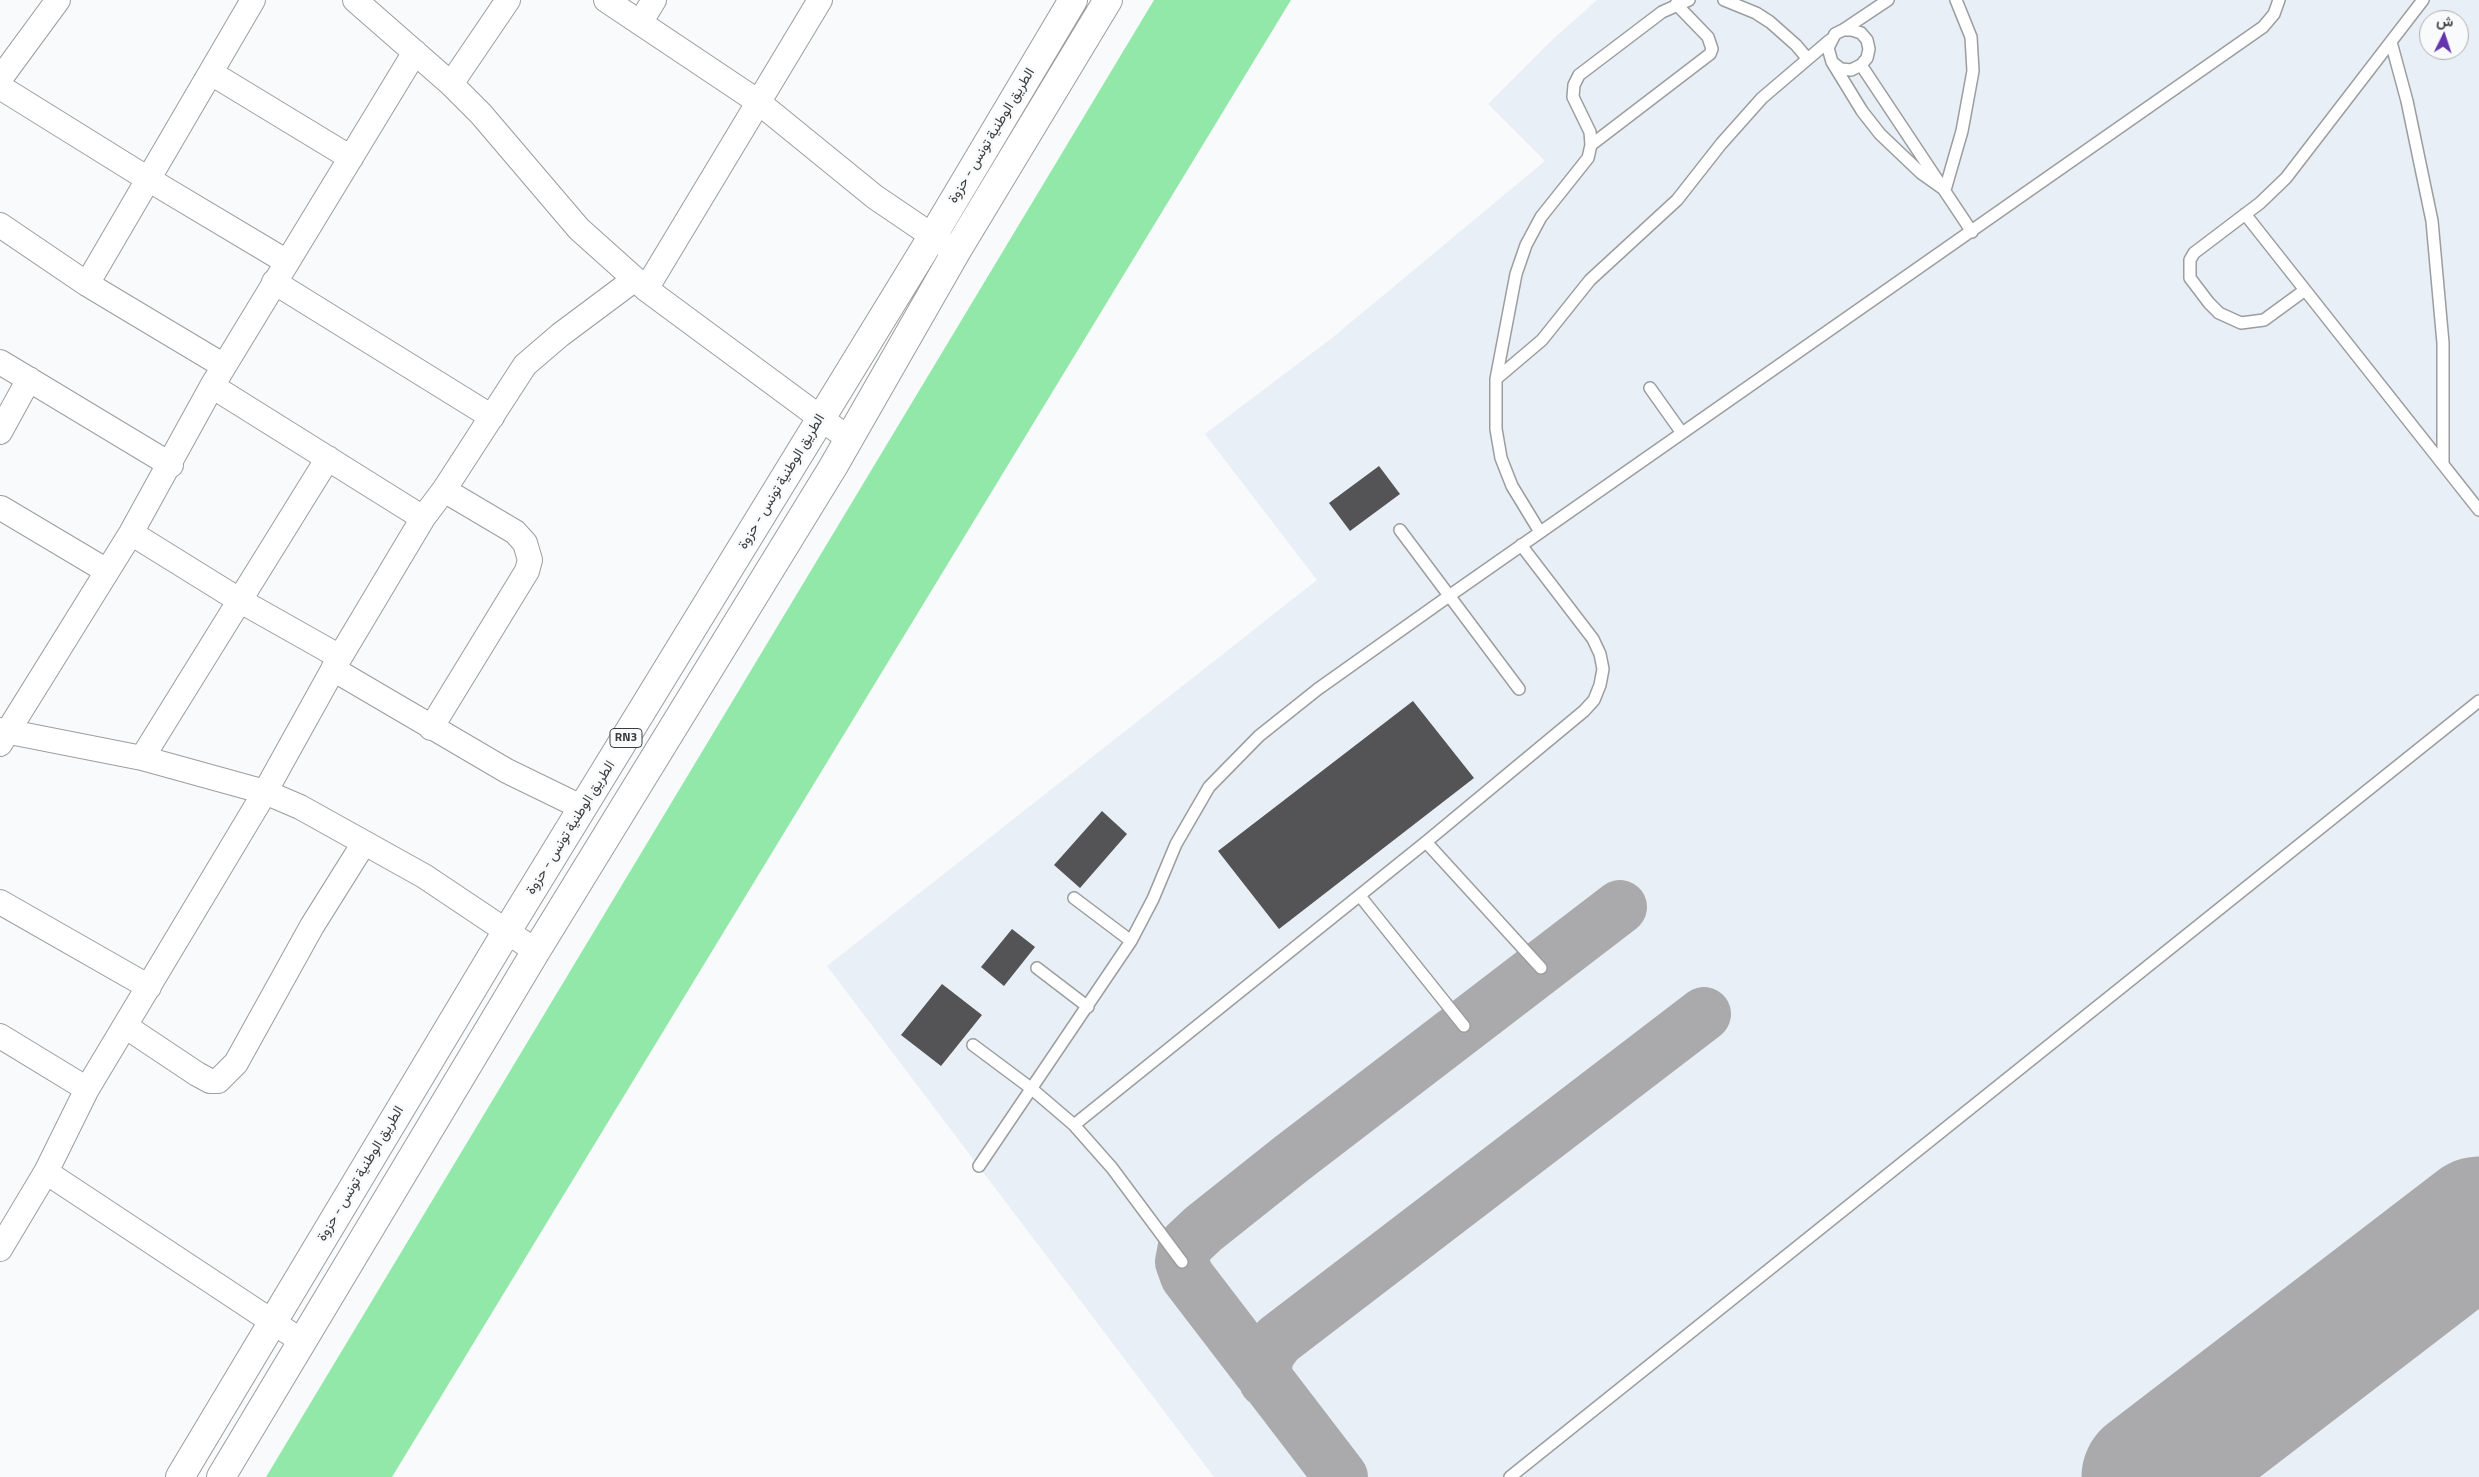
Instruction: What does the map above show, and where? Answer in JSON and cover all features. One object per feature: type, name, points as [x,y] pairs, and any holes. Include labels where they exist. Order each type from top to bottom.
[{"type":"main road","name":"الطريق الوطنية تونس - حزوة","points":[[180,1477],[507,931],[932,237],[1073,0]]},
{"type":"main road","name":"الطريق الوطنية تونس - حزوة","points":[[221,1477],[536,951],[849,440],[956,252],[1108,0]]},
{"type":"street","points":[[0,78],[58,0]]},
{"type":"street","points":[[87,284],[253,0]]},
{"type":"street","points":[[451,84],[508,0]]},
{"type":"street","points":[[606,0],[757,101],[875,197],[956,252]]},
{"type":"street","points":[[640,23],[654,0]]},
{"type":"street","points":[[0,1249],[46,1172],[87,1089],[265,792],[337,663],[423,518],[534,356],[641,284],[820,0]]},
{"type":"street","points":[[359,1],[451,84],[480,114],[579,229],[641,284],[849,440]]},
{"type":"street","points":[[415,52],[212,386],[171,464],[131,533],[2,735],[142,758],[265,792],[300,807],[424,876],[536,951]]},
{"type":"street","points":[[210,73],[350,158]]},
{"type":"street","points":[[0,87],[287,262]]},
{"type":"street","points":[[0,225],[87,284],[224,366]]},
{"type":"street","points":[[274,282],[492,417]]},
{"type":"street","points":[[0,362],[171,464]]},
{"type":"street","points":[[0,432],[29,379]]},
{"type":"street","points":[[212,386],[423,518]]},
{"type":"street","points":[[142,758],[328,458]]},
{"type":"street","points":[[431,728],[527,572],[530,560],[525,544],[514,532],[444,490]]},
{"type":"street","points":[[0,509],[107,571]]},
{"type":"street","points":[[131,533],[337,663],[431,728],[507,771],[583,808]]},
{"type":"street","points":[[125,1026],[210,1082],[218,1081],[236,1063],[312,926],[364,843]]},
{"type":"street","points":[[0,902],[149,987]]},
{"type":"street","points":[[0,1036],[87,1089]]},
{"type":"street","points":[[46,1172],[303,1342]]},
{"type":"lane","points":[[1540,532],[1512,486],[1501,458],[1496,429],[1496,379],[1514,282],[1526,245],[1541,218],[1581,170],[1588,158],[1591,145],[1590,132],[1573,97],[1574,85],[1579,75],[1676,4],[1689,0]]},
{"type":"lane","points":[[1724,0],[1770,22],[1796,45],[1807,58]]},
{"type":"lane","points":[[1496,379],[1542,340],[1590,280],[1677,200],[1741,121],[1773,88],[1843,30],[1888,0]]},
{"type":"lane","points":[[1945,190],[1962,131],[1973,71],[1971,37],[1956,0]]},
{"type":"lane","points":[[979,1166],[1131,941],[1153,899],[1176,844],[1191,815],[1209,787],[1232,762],[1288,711],[1521,545],[1972,232],[2263,27],[2274,14],[2279,0]]},
{"type":"lane","points":[[2305,290],[2275,314],[2253,323],[2230,319],[2208,303],[2190,278],[2190,260],[2194,252],[2273,191],[2298,164],[2423,0]]},
{"type":"lane","points":[[1591,145],[1710,54],[1712,49],[1708,38],[1676,4]]},
{"type":"lane","points":[[1832,62],[1841,69],[1851,70],[1861,66],[1867,58],[1869,49],[1861,33],[1843,30]]},
{"type":"lane","points":[[1830,40],[1828,48],[1832,62],[1856,103],[1880,134],[1921,173],[1945,190]]},
{"type":"lane","points":[[2391,42],[2409,110],[2432,221],[2443,343],[2443,464]]},
{"type":"lane","points":[[1861,66],[1972,232]]},
{"type":"lane","points":[[2245,214],[2479,510]]},
{"type":"lane","points":[[1650,388],[1682,433]]},
{"type":"lane","points":[[1400,530],[1519,689]]},
{"type":"lane","points":[[1074,1125],[1360,896],[1584,711],[1594,700],[1600,685],[1603,669],[1600,654],[1593,639],[1521,545]]},
{"type":"lane","points":[[1510,1477],[2479,701]]},
{"type":"lane","points":[[1426,842],[1541,968]]},
{"type":"lane","points":[[1360,896],[1464,1026]]},
{"type":"lane","points":[[1074,898],[1131,941]]},
{"type":"lane","points":[[1037,968],[1088,1007]]},
{"type":"lane","points":[[973,1045],[1032,1089],[1074,1125],[1112,1168],[1182,1262]]},
{"type":"shaded area","points":[[1597,0],[2479,0],[2479,1477],[1214,1477],[827,966],[1317,580],[1205,434],[1332,338],[1545,161],[1488,104],[1551,41]]},
{"type":"green space","points":[[1154,0],[1291,0],[392,1477],[266,1477]]},
{"type":"building","points":[[1379,466],[1400,494],[1350,531],[1329,503]]},
{"type":"building","points":[[1413,701],[1474,778],[1279,929],[1218,851]]},
{"type":"building","points":[[1102,811],[1127,834],[1080,888],[1054,865]]},
{"type":"building","points":[[1012,929],[1035,947],[1004,986],[981,967]]},
{"type":"building","points":[[942,984],[982,1015],[941,1066],[901,1035]]},
{"type":"taxiway","points":[[1341,1477],[1187,1276],[1182,1262],[1185,1246],[1203,1229],[1291,1159],[1620,907]]},
{"type":"taxiway","points":[[1266,1381],[1265,1363],[1269,1352],[1278,1340],[1704,1014]]},
{"type":"runway","points":[[2149,1477],[2479,1224]]}]
